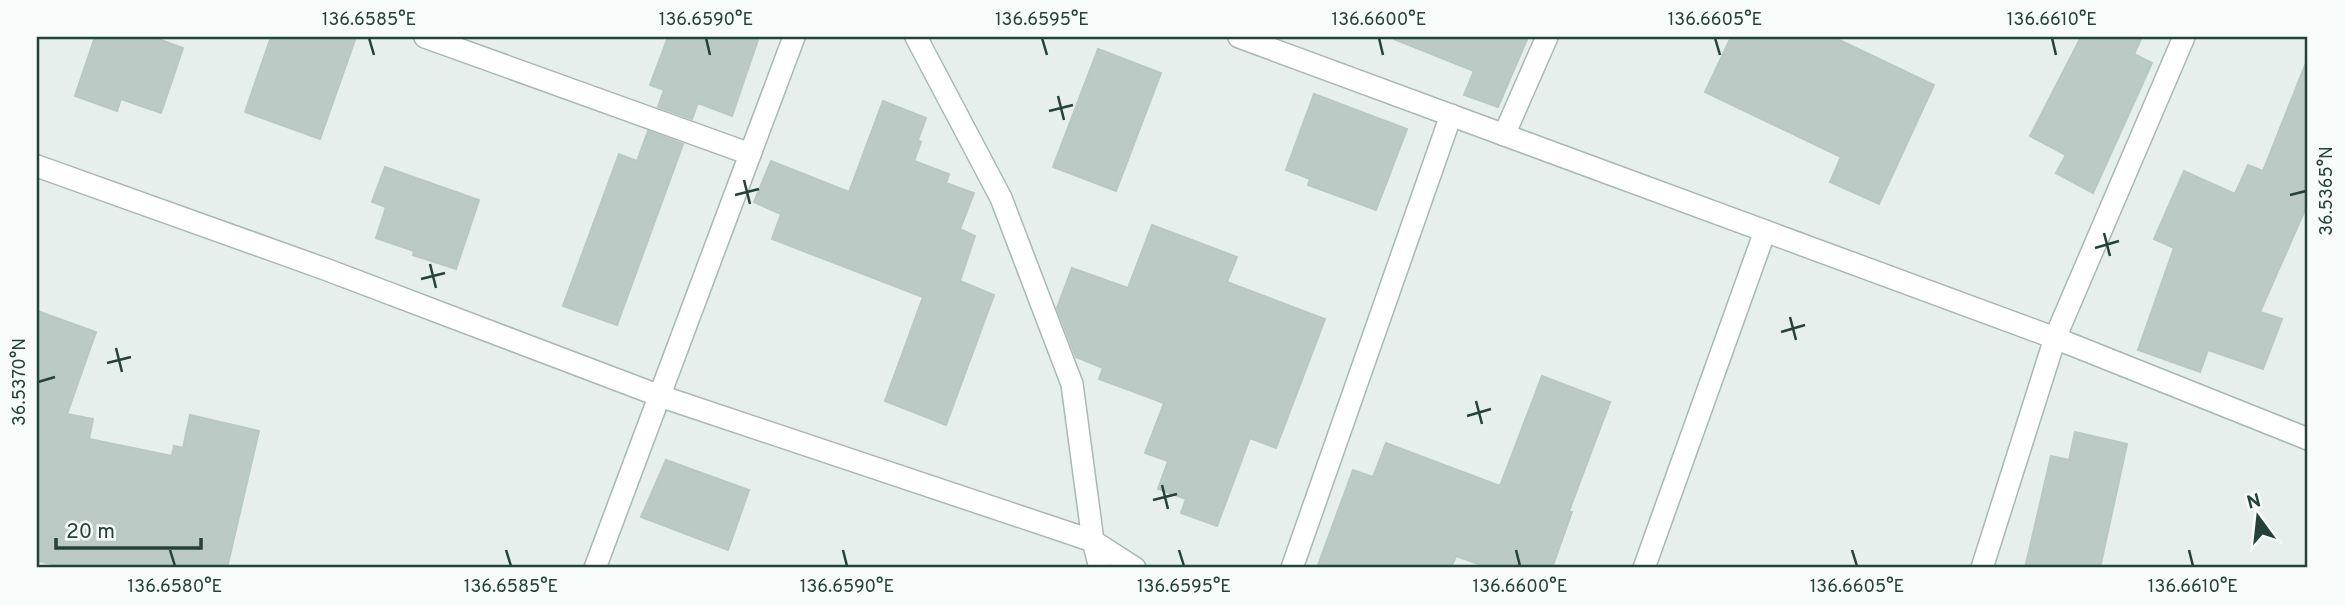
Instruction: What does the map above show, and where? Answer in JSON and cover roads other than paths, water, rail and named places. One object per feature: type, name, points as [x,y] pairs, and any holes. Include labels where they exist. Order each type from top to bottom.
[{"type":"street","points":[[425,37],[750,154]]},
{"type":"street","points":[[595,568],[794,37]]},
{"type":"street","points":[[916,37],[1001,198],[1072,384],[1093,541],[1100,568]]},
{"type":"street","points":[[1239,37],[2055,338],[2308,439]]},
{"type":"street","points":[[1504,135],[1547,37]]},
{"type":"street","points":[[1982,568],[2055,338],[2184,37]]},
{"type":"street","points":[[1292,568],[1451,115]]},
{"type":"street","points":[[37,166],[325,269],[660,396],[1093,541],[1135,568]]},
{"type":"street","points":[[1644,568],[1765,231]]}]
